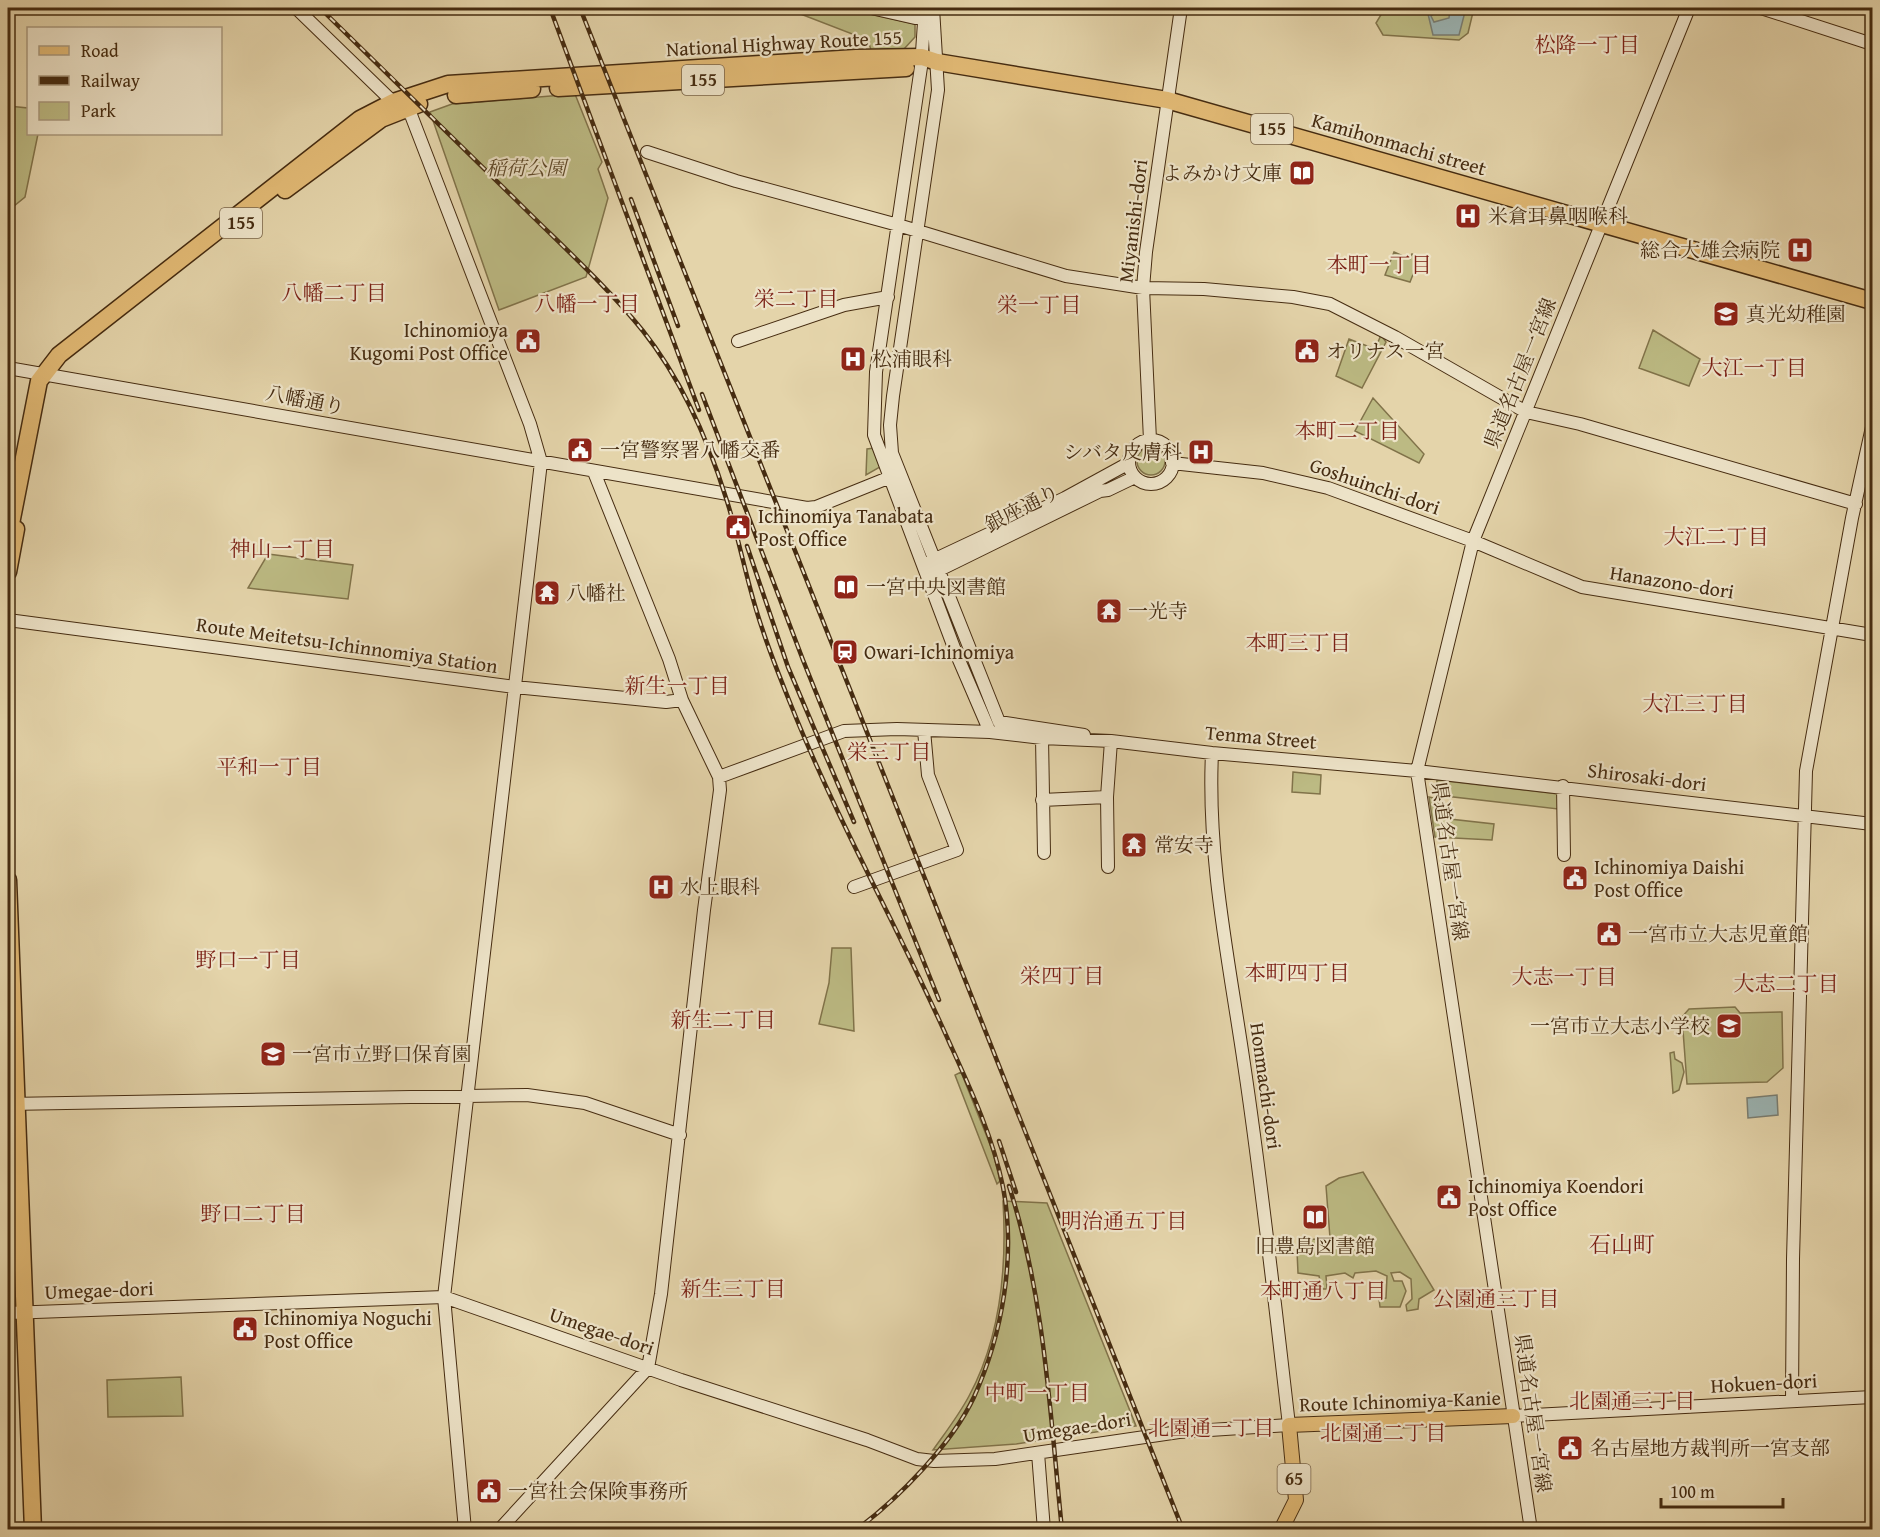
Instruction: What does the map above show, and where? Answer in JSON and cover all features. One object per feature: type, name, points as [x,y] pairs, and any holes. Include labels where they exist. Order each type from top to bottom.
[{"type":"highway","name":"National Highway Route 155","points":[[8,572],[43,388],[59,355],[307,158],[360,119],[399,106],[448,84],[856,58],[927,62]]},
{"type":"highway","name":"Kamihonmachi street","points":[[927,62],[1167,100],[1602,224]]},
{"type":"highway","name":"155","points":[[1602,224],[1872,301]]},
{"type":"highway","name":"National Highway Route 155","points":[[8,539],[39,381],[49,374]]},
{"type":"highway","points":[[8,880],[16,1313],[33,1530]]},
{"type":"main road","name":"Route Ichinomiya-Kanie","points":[[1281,1530],[1296,1500],[1290,1425],[1513,1416]]},
{"type":"street","points":[[296,8],[411,115],[530,424],[541,462],[444,1297],[465,1530]]},
{"type":"street","points":[[871,8],[929,12],[927,62],[898,225],[876,372],[873,420],[877,449],[888,478],[930,568],[999,722],[990,732],[930,568],[892,453],[890,436],[916,231],[938,90],[927,62]]},
{"type":"street","name":"Miyanishi-dori","points":[[1150,440],[1143,288],[1146,252],[1181,8]]},
{"type":"street","name":"県道名古屋一宮線","points":[[1531,1530],[1417,771],[1473,541],[1689,8]]},
{"type":"street","points":[[1761,8],[1778,10],[1872,44]]},
{"type":"street","points":[[647,152],[735,181],[898,225],[1066,276],[1143,288],[1204,289],[1293,297],[1330,304],[1384,331],[1526,412],[1580,424],[1856,504]]},
{"type":"street","points":[[738,341],[843,305],[888,297]]},
{"type":"street","name":"八幡通り","points":[[8,368],[594,472],[807,507],[816,507],[888,478]]},
{"type":"street","points":[[1792,1401],[1792,1259],[1804,816],[1808,760],[1872,427]]},
{"type":"street","points":[[1150,440],[1167,447],[1172,463],[1169,473],[1161,481],[1150,483],[1135,477],[1129,463],[1132,450],[1137,445],[1150,440]]},
{"type":"street","name":"銀座通り","points":[[930,568],[1129,463]]},
{"type":"street","name":"Goshuinchi-dori","points":[[1172,463],[1263,473],[1340,491],[1473,541]]},
{"type":"street","points":[[499,1530],[602,1422],[648,1368],[661,1294],[720,790],[719,777],[681,700],[669,659],[594,472]]},
{"type":"street","name":"銀座通り","points":[[930,568],[1135,477]]},
{"type":"street","name":"Hanazono-dori","points":[[1473,541],[1582,587],[1872,635]]},
{"type":"street","name":"Route Meitetsu-Ichinnomiya Station","points":[[8,620],[515,687],[666,702],[681,700]]},
{"type":"street","name":"Tenma Street","points":[[999,722],[1042,727],[1106,740],[1212,753],[1417,771]]},
{"type":"street","name":"Tenma Street","points":[[719,777],[844,731],[897,729],[990,732],[1042,738],[1106,740]]},
{"type":"street","points":[[854,887],[957,850],[928,776],[924,730]]},
{"type":"street","points":[[1042,738],[1044,853]]},
{"type":"street","points":[[1106,740],[1108,867]]},
{"type":"street","name":"Honmachi-dori","points":[[1212,753],[1210,796],[1213,860],[1245,1073],[1290,1425]]},
{"type":"street","name":"Shirosaki-dori","points":[[1417,771],[1563,786],[1872,824]]},
{"type":"street","points":[[1563,786],[1564,855]]},
{"type":"street","points":[[1042,801],[1107,797]]},
{"type":"street","points":[[12,1105],[307,1097],[527,1095],[585,1102],[680,1135]]},
{"type":"street","name":"Umegae-dori","points":[[16,1313],[444,1297],[917,1459],[967,1462],[1155,1435],[1290,1425]]},
{"type":"street","name":"Hokuen-dori","points":[[1513,1416],[1872,1397]]},
{"type":"street","points":[[1038,1453],[1044,1530]]},
{"type":"green space","points":[[785,8],[844,8],[915,24],[915,37],[904,49],[871,50],[868,40]]},
{"type":"green space","points":[[1385,8],[1474,8],[1468,33],[1459,40],[1383,35],[1376,23]]},
{"type":"green space","name":"稲荷公園","points":[[575,94],[602,162],[598,169],[608,198],[586,277],[499,310],[430,112],[452,104]]},
{"type":"green space","points":[[8,106],[27,108],[27,135],[38,135],[25,197],[14,206],[8,206]]},
{"type":"green space","points":[[1394,252],[1410,259],[1412,254],[1420,257],[1410,282],[1385,275]]},
{"type":"green space","points":[[1653,330],[1700,359],[1689,386],[1639,368]]},
{"type":"green space","points":[[1381,335],[1386,342],[1362,388],[1336,376],[1349,339],[1375,349]]},
{"type":"green space","points":[[1373,398],[1424,454],[1419,463],[1355,431]]},
{"type":"green space","points":[[1151,447],[1161,451],[1165,461],[1161,471],[1151,475],[1141,471],[1137,461],[1141,451]]},
{"type":"green space","points":[[874,448],[880,467],[866,475],[867,449]]},
{"type":"green space","points":[[268,554],[353,565],[348,599],[248,588]]},
{"type":"green space","points":[[1293,772],[1321,775],[1320,794],[1292,792]]},
{"type":"green space","points":[[1437,780],[1559,794],[1558,809],[1436,795]]},
{"type":"green space","points":[[1429,797],[1438,799],[1441,818],[1494,824],[1492,840],[1435,837]]},
{"type":"green space","points":[[832,948],[851,948],[854,1031],[819,1024],[829,983]]},
{"type":"green space","points":[[1735,1007],[1740,1013],[1782,1012],[1783,1068],[1767,1082],[1687,1084],[1682,1017],[1689,1009]]},
{"type":"green space","points":[[1674,1052],[1675,1059],[1682,1063],[1684,1072],[1679,1090],[1673,1093],[1670,1053]]},
{"type":"green space","points":[[961,1072],[993,1152],[1000,1181],[997,1184],[955,1075]]},
{"type":"green space","points":[[1363,1172],[1434,1290],[1419,1299],[1418,1309],[1407,1311],[1406,1305],[1412,1299],[1411,1279],[1400,1272],[1391,1273],[1394,1281],[1402,1281],[1406,1291],[1400,1307],[1380,1307],[1379,1299],[1386,1298],[1387,1276],[1376,1271],[1355,1273],[1353,1278],[1345,1273],[1326,1276],[1327,1289],[1322,1289],[1319,1276],[1298,1273],[1297,1251],[1303,1250],[1304,1240],[1330,1238],[1326,1186],[1339,1178]]},
{"type":"green space","points":[[1003,1201],[1047,1203],[1136,1426],[1016,1444],[933,1450],[969,1396],[980,1373],[995,1326],[1000,1301],[1004,1251]]},
{"type":"green space","points":[[181,1377],[183,1416],[108,1417],[107,1380]]},
{"type":"water","points":[[1436,8],[1442,8],[1431,16],[1434,22],[1449,18],[1450,8],[1466,8],[1459,35],[1433,35],[1428,14]]},
{"type":"water","points":[[1777,1095],[1778,1115],[1748,1118],[1747,1098]]},
{"type":"railway","points":[[320,8],[598,281],[643,331],[669,369],[702,432],[719,476],[757,612],[797,720],[833,802],[931,1003],[981,1114],[999,1168],[1007,1213],[1007,1266],[1004,1294],[993,1347],[974,1397],[938,1452],[906,1487],[856,1530]]},
{"type":"railway","points":[[550,8],[699,410]]},
{"type":"railway","points":[[580,8],[1183,1530]]},
{"type":"railway","points":[[631,199],[678,326]]},
{"type":"railway","points":[[702,394],[803,660],[939,1000]]},
{"type":"railway","points":[[747,546],[788,667],[854,822]]},
{"type":"railway","points":[[999,1141],[1016,1192]]},
{"type":"railway","points":[[1009,1186],[1031,1270],[1038,1313],[1062,1530]]},
{"type":"place","name":"よみかけ文庫","points":[[1302,173]]},
{"type":"place","name":"米倉耳鼻咽喉科","points":[[1468,216]]},
{"type":"place","name":"総合大雄会病院","points":[[1800,250]]},
{"type":"place","name":"真光幼稚園","points":[[1726,314]]},
{"type":"place","name":"Ichinomioya Kugomi Post Office","points":[[528,341]]},
{"type":"place","name":"オリナス一宮","points":[[1307,351]]},
{"type":"place","name":"松浦眼科","points":[[853,359]]},
{"type":"place","name":"一宮警察署八幡交番","points":[[580,450]]},
{"type":"place","name":"シバタ皮膚科","points":[[1201,452]]},
{"type":"place","name":"Ichinomiya Tanabata Post Office","points":[[738,527]]},
{"type":"place","name":"一宮中央図書館","points":[[846,587]]},
{"type":"place","name":"八幡社","points":[[547,593]]},
{"type":"place","name":"一光寺","points":[[1109,611]]},
{"type":"place","name":"Owari-Ichinomiya","points":[[845,652]]},
{"type":"place","name":"常安寺","points":[[1134,845]]},
{"type":"place","name":"Ichinomiya Daishi Post Office","points":[[1575,878]]},
{"type":"place","name":"水上眼科","points":[[661,887]]},
{"type":"place","name":"一宮市立大志児童館","points":[[1609,934]]},
{"type":"place","name":"一宮市立大志小学校","points":[[1729,1026]]},
{"type":"place","name":"一宮市立野口保育園","points":[[273,1054]]},
{"type":"place","name":"Ichinomiya Koendori Post Office","points":[[1449,1197]]},
{"type":"place","name":"旧豊島図書館","points":[[1315,1217]]},
{"type":"place","name":"Ichinomiya Noguchi Post Office","points":[[245,1329]]},
{"type":"place","name":"名古屋地方裁判所一宮支部","points":[[1570,1448]]},
{"type":"place","name":"一宮社会保険事務所","points":[[489,1491]]},
{"type":"district","name":"松降一丁目","points":[[1587,45]]},
{"type":"district","name":"本町一丁目","points":[[1379,265]]},
{"type":"district","name":"八幡二丁目","points":[[334,293]]},
{"type":"district","name":"栄二丁目","points":[[796,299]]},
{"type":"district","name":"八幡一丁目","points":[[587,304]]},
{"type":"district","name":"栄一丁目","points":[[1039,305]]},
{"type":"district","name":"大江一丁目","points":[[1754,368]]},
{"type":"district","name":"本町二丁目","points":[[1347,431]]},
{"type":"district","name":"大江二丁目","points":[[1716,537]]},
{"type":"district","name":"神山一丁目","points":[[282,549]]},
{"type":"district","name":"本町三丁目","points":[[1298,643]]},
{"type":"district","name":"新生一丁目","points":[[677,686]]},
{"type":"district","name":"大江三丁目","points":[[1695,704]]},
{"type":"district","name":"栄三丁目","points":[[889,752]]},
{"type":"district","name":"平和一丁目","points":[[269,767]]},
{"type":"district","name":"野口一丁目","points":[[248,960]]},
{"type":"district","name":"本町四丁目","points":[[1297,973]]},
{"type":"district","name":"栄四丁目","points":[[1062,976]]},
{"type":"district","name":"大志一丁目","points":[[1564,977]]},
{"type":"district","name":"大志二丁目","points":[[1786,984]]},
{"type":"district","name":"新生二丁目","points":[[723,1020]]},
{"type":"district","name":"野口二丁目","points":[[253,1214]]},
{"type":"district","name":"明治通五丁目","points":[[1124,1221]]},
{"type":"district","name":"石山町","points":[[1622,1244]]},
{"type":"district","name":"新生三丁目","points":[[733,1289]]},
{"type":"district","name":"本町通八丁目","points":[[1323,1291]]},
{"type":"district","name":"公園通三丁目","points":[[1496,1299]]},
{"type":"district","name":"中町一丁目","points":[[1037,1393]]},
{"type":"district","name":"北園通三丁目","points":[[1632,1401]]},
{"type":"district","name":"北園通一丁目","points":[[1211,1428]]},
{"type":"district","name":"北園通二丁目","points":[[1383,1433]]}]
